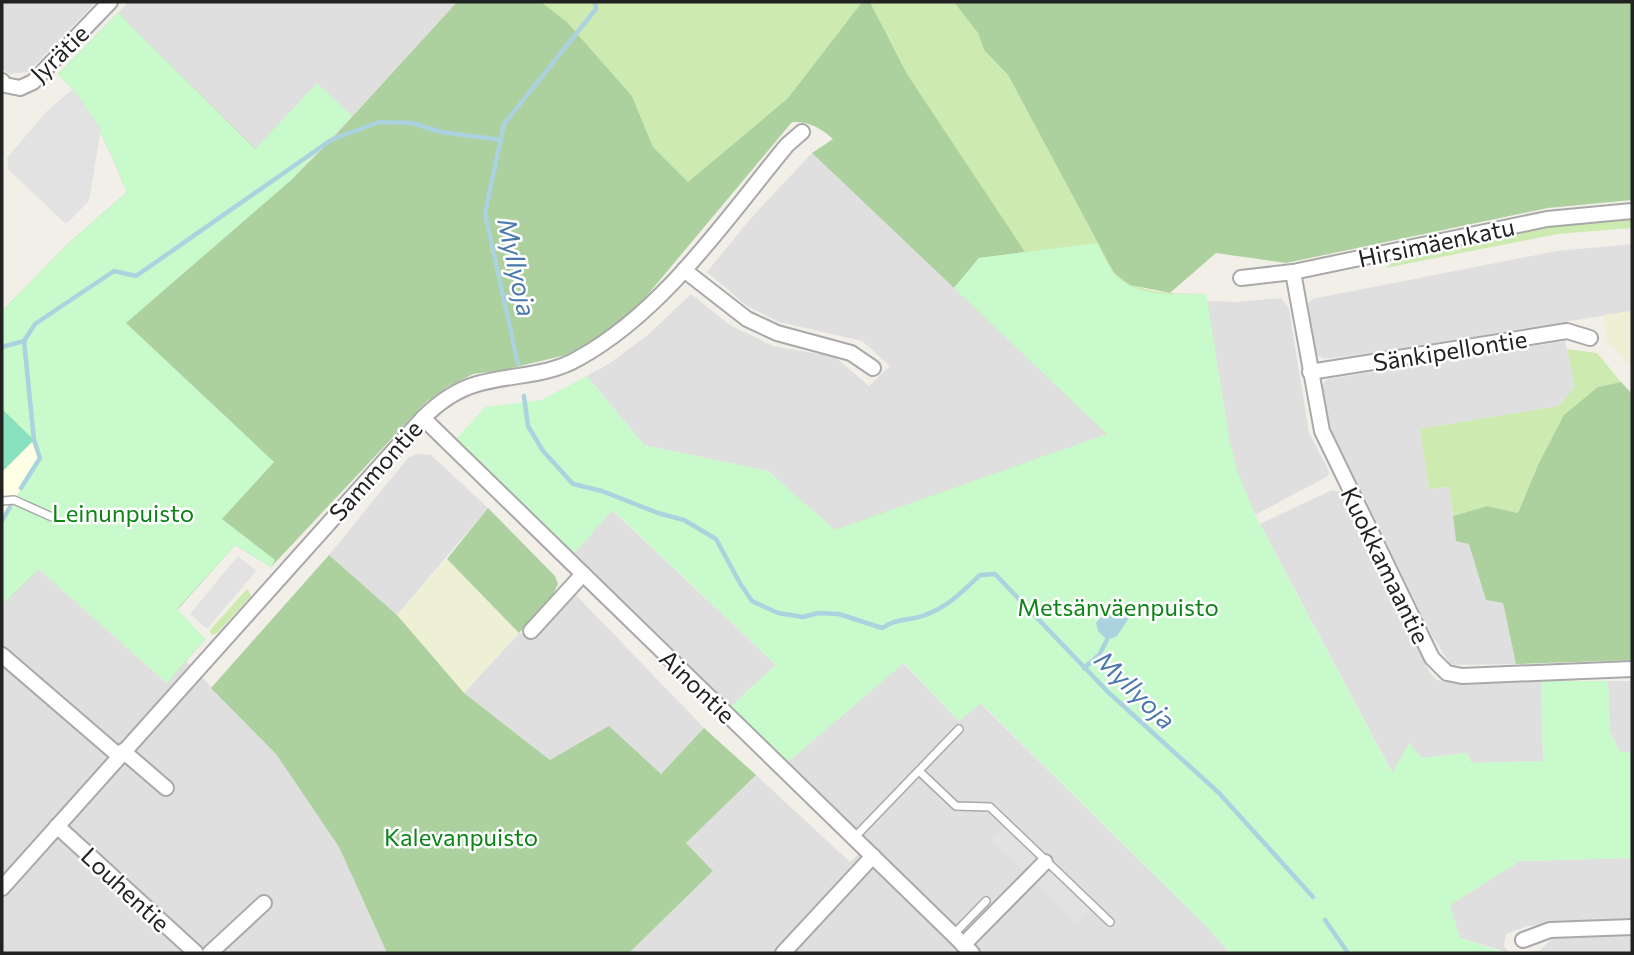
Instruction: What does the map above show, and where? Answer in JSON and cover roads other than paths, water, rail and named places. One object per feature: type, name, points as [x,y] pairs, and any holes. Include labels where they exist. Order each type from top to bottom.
[{"type":"street","name":"Jyrätie","points":[[2,81],[5,85],[20,88],[33,82],[110,2]]},
{"type":"street","name":"Sammontie","points":[[2,888],[423,418],[440,402],[476,384],[536,375],[578,359],[612,337],[684,270],[787,145],[802,132]]},
{"type":"street","name":"Hirsimäenkatu","points":[[1241,278],[1293,272],[1547,219],[1632,211]]},
{"type":"street","points":[[684,270],[747,319],[777,333],[851,353],[873,368]]},
{"type":"street","name":"Kuokkamaantie","points":[[1293,272],[1322,431],[1432,658],[1447,673],[1469,676],[1632,669]]},
{"type":"street","name":"Sänkipellontie","points":[[1310,372],[1567,331],[1590,338]]},
{"type":"street","name":"Ainontie","points":[[423,418],[963,944]]},
{"type":"street","points":[[531,631],[583,574]]},
{"type":"street","points":[[2,654],[166,788]]},
{"type":"street","name":"Louhentie","points":[[57,825],[196,953]]},
{"type":"street","points":[[783,953],[873,856]]},
{"type":"street","points":[[963,944],[1045,862]]},
{"type":"street","points":[[210,953],[264,903]]},
{"type":"street","points":[[1523,940],[1550,930],[1632,927]]},
{"type":"lane","points":[[2,501],[14,500],[52,517]]},
{"type":"lane","points":[[854,838],[960,729]]},
{"type":"lane","points":[[919,771],[956,806],[990,807],[1110,922]]},
{"type":"lane","points":[[963,944],[986,901]]},
{"type":"water","points":[[1121,602],[1131,615],[1117,636],[1107,640],[1098,631],[1096,623]]},
{"type":"waterway","name":"Myllyoja","points":[[518,364],[485,213],[504,124],[596,9],[595,2]]},
{"type":"waterway","points":[[21,488],[40,458],[34,440],[24,341],[35,324],[114,271],[136,276],[331,140],[379,122],[412,123],[441,132],[501,140]]},
{"type":"waterway","points":[[2,347],[24,341]]},
{"type":"waterway","name":"Myllyoja","points":[[524,396],[528,426],[543,451],[573,484],[602,491],[684,520],[716,539],[752,601],[778,613],[803,617],[818,613],[839,614],[882,628],[933,612],[955,598],[980,575],[995,574],[1108,692],[1219,793],[1313,897]]},
{"type":"waterway","points":[[2,521],[10,507]]},
{"type":"waterway","points":[[1084,668],[1099,655],[1107,640]]},
{"type":"waterway","name":"Myllyoja","points":[[1325,920],[1348,953]]},
{"type":"park label","name":"Leinunpuisto","points":[[123,512]]},
{"type":"park label","name":"Metsänväenpuisto","points":[[1118,606]]},
{"type":"park label","name":"Kalevanpuisto","points":[[461,836]]}]
